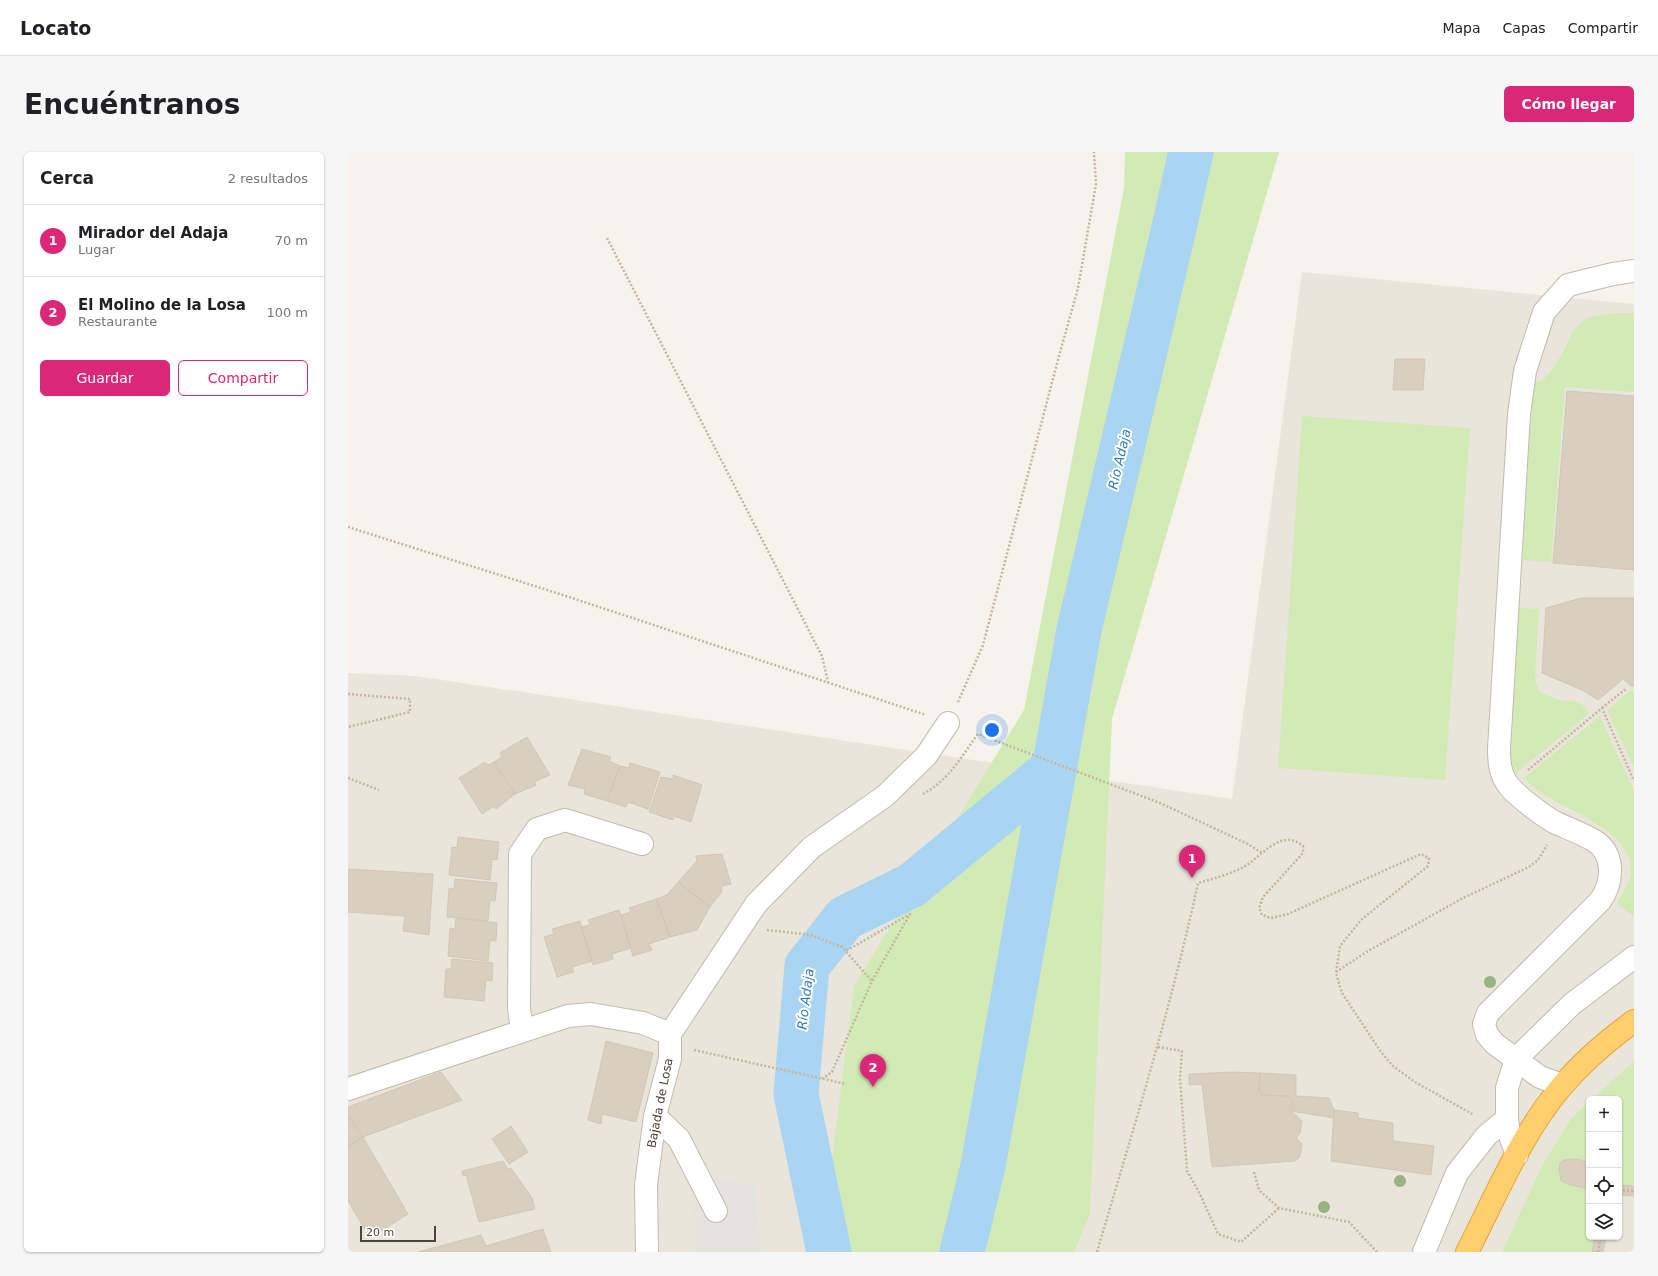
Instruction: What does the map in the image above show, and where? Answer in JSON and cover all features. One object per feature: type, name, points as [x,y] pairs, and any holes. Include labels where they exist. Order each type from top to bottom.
[{"type":"highway","points":[[1467,1252],[1517,1155],[1542,1113],[1562,1085],[1606,1041],[1634,1021]]},
{"type":"street","points":[[1562,1085],[1540,1077],[1495,1044],[1487,1035],[1484,1024],[1488,1013],[1600,902],[1605,894],[1610,877],[1607,857],[1602,848],[1594,840],[1553,821],[1531,806],[1509,786],[1500,767],[1499,749],[1519,414],[1525,371],[1544,312],[1568,285],[1613,274],[1634,271]]},
{"type":"street","points":[[348,1089],[568,1016],[591,1014],[643,1023],[670,1040],[756,904],[812,847],[885,796],[926,756],[948,723]]},
{"type":"street","points":[[522,1031],[518,1008],[520,854],[537,829],[564,820],[642,844]]},
{"type":"street","points":[[1424,1252],[1457,1173],[1487,1135],[1500,1124],[1507,1088],[1516,1059],[1572,1004],[1634,957]]},
{"type":"street","name":"Bajada de Losa","points":[[648,1252],[646,1185],[655,1116],[670,1059],[670,1040]]},
{"type":"street","points":[[655,1116],[679,1139],[716,1211]]},
{"type":"street","points":[[1500,1124],[1509,1133],[1517,1155]]},
{"type":"path","points":[[348,527],[828,682],[948,723],[983,645],[1078,288],[1096,184],[1094,152]]},
{"type":"path","points":[[607,238],[822,656],[828,682]]},
{"type":"path","points":[[1509,786],[1627,688]]},
{"type":"path","points":[[348,694],[410,699],[410,712],[348,727]]},
{"type":"path","points":[[1602,708],[1634,781]]},
{"type":"path","points":[[934,788],[948,777],[978,734],[1160,803],[1248,844],[1262,853]]},
{"type":"path","points":[[348,778],[378,790]]},
{"type":"path","points":[[1336,973],[1368,951],[1463,898],[1529,867],[1538,860],[1546,848],[1553,821]]},
{"type":"path","points":[[1097,1252],[1158,1046],[1186,938],[1198,883],[1241,869],[1275,844],[1288,839],[1297,841],[1303,846],[1302,853],[1263,897],[1259,908],[1262,915],[1271,918],[1288,914],[1421,854],[1429,858],[1428,866],[1361,920],[1340,946],[1336,973],[1342,993],[1381,1052],[1393,1066],[1416,1082],[1480,1118],[1500,1124]]},
{"type":"path","points":[[822,1079],[832,1072],[872,981],[910,914],[846,951]]},
{"type":"path","points":[[746,920],[758,927],[770,931],[811,935],[842,947],[872,981]]},
{"type":"path","points":[[670,1040],[784,1071],[846,1084]]},
{"type":"path","points":[[1158,1046],[1182,1051],[1180,1079],[1187,1170],[1200,1194],[1218,1234],[1241,1242],[1279,1208]]},
{"type":"path","points":[[1254,1172],[1259,1190],[1279,1208],[1349,1222],[1377,1252]]},
{"type":"path","points":[[1622,1190],[1634,1191]]},
{"type":"path","points":[[1598,1252],[1600,1240]]},
{"type":"shaded area","points":[[1302,272],[1634,304],[1634,1252],[348,1252],[348,673],[416,676],[1232,799]]},
{"type":"shaded area","points":[[714,1180],[756,1185],[760,1252],[696,1252],[694,1204]]},
{"type":"green space","points":[[1125,152],[1279,152],[1112,719],[1090,1214],[1074,1252],[820,1252],[854,986],[1024,710],[1124,188]]},
{"type":"green space","points":[[1616,313],[1634,313],[1634,392],[1565,387],[1551,562],[1522,560],[1533,384],[1544,379],[1552,369],[1564,351],[1572,333],[1581,322],[1593,316]]},
{"type":"green space","points":[[1302,416],[1470,428],[1445,780],[1278,768]]},
{"type":"green space","points":[[1517,608],[1539,609],[1535,678],[1540,692],[1559,700],[1579,702],[1590,713],[1516,773],[1511,768],[1508,754]]},
{"type":"green space","points":[[1631,690],[1634,691],[1634,768],[1607,710]]},
{"type":"green space","points":[[1600,716],[1634,791],[1634,917],[1617,903],[1627,884],[1631,872],[1629,859],[1623,847],[1603,828],[1545,795],[1524,778]]},
{"type":"green space","points":[[1634,1061],[1634,1186],[1622,1185],[1622,1096],[1595,1096]]},
{"type":"green space","points":[[1586,1105],[1586,1161],[1574,1159],[1567,1160],[1561,1163],[1559,1168],[1561,1181],[1586,1188],[1586,1240],[1594,1240],[1592,1252],[1502,1252],[1544,1162],[1571,1119]]},
{"type":"building","points":[[1395,359],[1425,359],[1423,390],[1393,390]]},
{"type":"building","points":[[1567,391],[1634,396],[1634,570],[1553,563]]},
{"type":"building","points":[[1581,598],[1634,598],[1634,686],[1631,686],[1623,679],[1598,700],[1584,691],[1542,673],[1546,608]]},
{"type":"building","points":[[527,737],[550,775],[534,782],[536,785],[515,794],[494,762],[502,757],[500,753]]},
{"type":"building","points":[[582,749],[611,757],[609,761],[620,766],[607,801],[584,794],[585,789],[568,785]]},
{"type":"building","points":[[485,762],[488,765],[494,762],[515,794],[496,809],[494,806],[482,814],[459,778]]},
{"type":"building","points":[[630,763],[660,772],[648,809],[628,802],[626,807],[607,801],[620,766],[629,768]]},
{"type":"building","points":[[673,775],[702,785],[691,822],[674,816],[673,820],[649,812],[661,777],[673,779]]},
{"type":"building","points":[[458,837],[499,842],[497,860],[492,859],[490,880],[449,875],[452,847],[457,848]]},
{"type":"building","points":[[722,854],[731,884],[722,886],[721,893],[710,907],[678,882],[697,861],[696,856]]},
{"type":"building","points":[[348,869],[433,874],[429,935],[403,931],[405,916],[348,912]]},
{"type":"building","points":[[455,879],[497,883],[495,901],[490,900],[488,921],[447,917],[449,888],[454,889]]},
{"type":"building","points":[[678,882],[710,907],[697,930],[670,937],[656,899],[667,895]]},
{"type":"building","points":[[656,899],[670,937],[649,944],[652,950],[633,956],[621,915],[631,912],[629,908]]},
{"type":"building","points":[[619,910],[631,948],[612,954],[613,959],[593,965],[581,927],[590,925],[588,920]]},
{"type":"building","points":[[456,918],[497,923],[496,941],[490,940],[488,961],[448,956],[450,928],[455,929]]},
{"type":"building","points":[[580,921],[592,961],[572,967],[574,972],[557,977],[544,937],[554,934],[552,929]]},
{"type":"building","points":[[452,959],[493,963],[492,981],[486,980],[484,1001],[444,997],[446,969],[451,969]]},
{"type":"building","points":[[606,1041],[653,1053],[636,1122],[602,1114],[601,1124],[588,1120]]},
{"type":"building","points":[[441,1072],[462,1100],[363,1137],[348,1115],[348,1107]]},
{"type":"building","points":[[1233,1072],[1260,1073],[1259,1091],[1262,1095],[1288,1096],[1292,1100],[1293,1105],[1291,1111],[1302,1121],[1300,1133],[1296,1138],[1302,1144],[1301,1152],[1299,1158],[1295,1161],[1212,1167],[1202,1084],[1189,1085],[1189,1074]]},
{"type":"building","points":[[1260,1073],[1296,1075],[1296,1096],[1329,1098],[1334,1110],[1334,1118],[1291,1111],[1293,1105],[1292,1100],[1288,1096],[1262,1095],[1259,1091]]},
{"type":"building","points":[[1334,1110],[1358,1113],[1358,1118],[1393,1123],[1393,1141],[1434,1146],[1431,1175],[1331,1161]]},
{"type":"building","points":[[348,1115],[363,1137],[348,1146]]},
{"type":"building","points":[[511,1126],[528,1152],[509,1164],[492,1139]]},
{"type":"building","points":[[363,1137],[408,1214],[370,1238],[348,1201],[348,1146]]},
{"type":"building","points":[[1575,1159],[1586,1161],[1586,1188],[1561,1181],[1559,1168],[1560,1163],[1564,1160]]},
{"type":"building","points":[[503,1161],[508,1169],[511,1168],[532,1198],[535,1209],[479,1222],[466,1175],[463,1176],[462,1171]]},
{"type":"building","points":[[1622,1185],[1634,1186],[1634,1196],[1622,1195]]},
{"type":"building","points":[[543,1229],[551,1252],[418,1252],[481,1235],[486,1246]]},
{"type":"building","points":[[1594,1240],[1605,1240],[1603,1252],[1592,1252]]},
{"type":"waterway","name":"Río Adaja","points":[[962,1252],[983,1166],[1079,630],[1191,152]]},
{"type":"waterway","name":"Río Adaja","points":[[829,1252],[796,1094],[807,966],[845,918],[912,885],[1055,767]]},
{"type":"place","name":"Mirador del Adaja","points":[[1192,878]]},
{"type":"place","name":"El Molino de la Losa","points":[[873,1087]]}]
